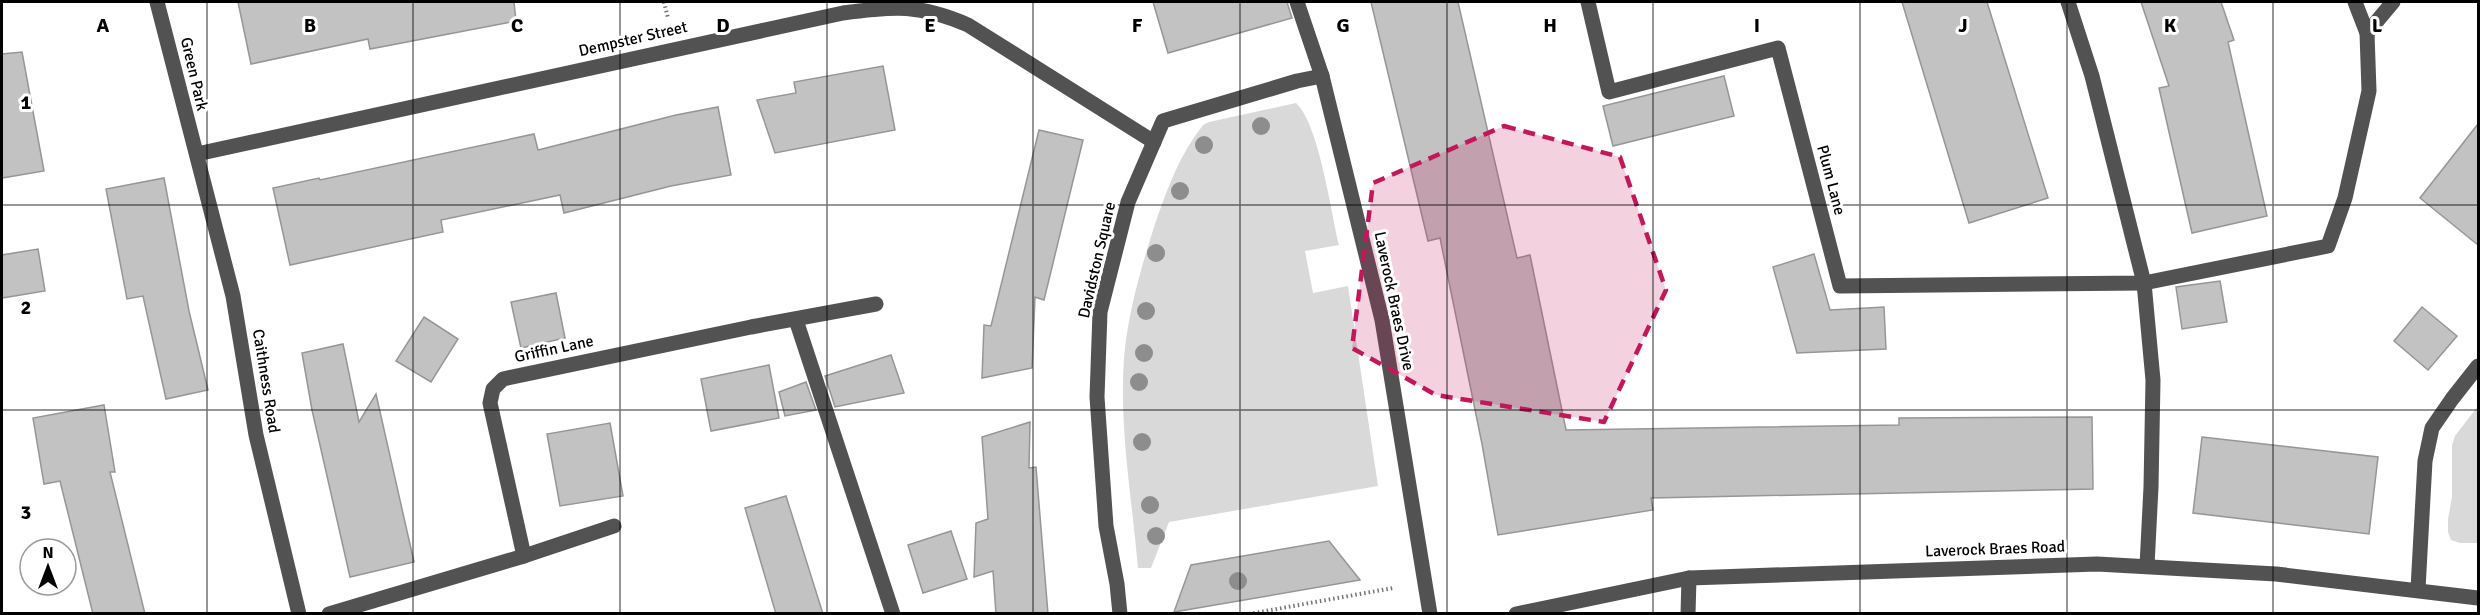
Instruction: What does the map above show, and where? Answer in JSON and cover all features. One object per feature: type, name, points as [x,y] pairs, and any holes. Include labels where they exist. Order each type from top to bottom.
[{"type":"street","name":"Green Park","points":[[157,2],[189,131],[197,154]]},
{"type":"street","name":"Laverock Braes Drive","points":[[1297,2],[1322,76],[1383,320],[1430,614]]},
{"type":"street","name":"Plum Lane","points":[[1588,2],[1609,92],[1778,48],[1840,286],[2144,283]]},
{"type":"street","points":[[2068,2],[2092,76],[2144,283],[2153,380],[2147,566]]},
{"type":"street","points":[[2144,283],[2328,246],[2345,198],[2368,91],[2367,33],[2355,2]]},
{"type":"street","points":[[2367,33],[2393,2]]},
{"type":"street","name":"Dempster Street","points":[[197,154],[832,15],[875,8],[908,8],[939,13],[968,25],[1154,142]]},
{"type":"street","name":"Davidston Square","points":[[1120,614],[1106,525],[1097,397],[1100,312],[1128,202],[1163,121],[1297,81],[1322,76]]},
{"type":"street","name":"Caithness Road","points":[[197,154],[233,296],[256,435],[299,614]]},
{"type":"street","name":"Griffin Lane","points":[[524,556],[490,403],[493,388],[503,379],[876,304]]},
{"type":"street","points":[[796,320],[893,614]]},
{"type":"street","points":[[2418,589],[2425,461],[2432,428],[2478,366]]},
{"type":"street","points":[[329,614],[524,556],[614,525]]},
{"type":"street","name":"Laverock Braes Road","points":[[1516,614],[1689,578],[2097,564],[2276,574],[2418,589],[2478,598]]},
{"type":"street","points":[[1688,614],[1689,578]]},
{"type":"path","points":[[1249,614],[1393,588],[1423,579]]},
{"type":"highlighted area","points":[[1504,126],[1620,157],[1666,290],[1604,422],[1436,395],[1352,348],[1373,183]]},
{"type":"shaded area","points":[[1296,103],[1304,114],[1318,148],[1339,245],[1305,251],[1313,293],[1348,286],[1378,486],[1169,522],[1151,568],[1138,568],[1123,410],[1124,358],[1132,307],[1155,224],[1181,160],[1203,125]]},
{"type":"shaded area","points":[[2478,406],[2478,543],[2460,543],[2451,540],[2448,532],[2452,497],[2452,446],[2455,436]]},
{"type":"building","points":[[238,2],[514,2],[516,21],[370,49],[368,39],[251,64]]},
{"type":"building","points":[[1153,2],[1287,2],[1292,18],[1168,53]]},
{"type":"building","points":[[1371,2],[1458,2],[1517,258],[1530,255],[1566,430],[1899,425],[1899,418],[2092,417],[2093,489],[1651,498],[1653,510],[1498,535],[1440,238],[1428,241]]},
{"type":"building","points":[[1902,2],[1987,2],[2048,198],[1969,223]]},
{"type":"building","points":[[2141,2],[2221,2],[2234,40],[2228,42],[2267,216],[2192,233],[2159,88],[2169,86]]},
{"type":"building","points":[[22,52],[44,171],[2,178],[2,54]]},
{"type":"building","points":[[883,66],[895,130],[775,153],[757,100],[796,93],[794,82]]},
{"type":"building","points":[[1724,76],[1734,116],[1613,146],[1603,106]]},
{"type":"building","points":[[718,107],[731,175],[671,186],[564,213],[560,195],[441,220],[443,232],[290,265],[273,188],[534,134],[538,150],[676,115]]},
{"type":"building","points":[[2478,124],[2478,245],[2420,198]]},
{"type":"building","points":[[1039,130],[1083,140],[1044,300],[1035,297],[1032,368],[982,378],[984,325],[991,326]]},
{"type":"building","points":[[164,178],[189,311],[208,390],[166,399],[143,296],[127,299],[106,189]]},
{"type":"building","points":[[38,249],[45,291],[2,298],[2,255]]},
{"type":"building","points":[[1814,254],[1830,310],[1884,307],[1886,349],[1797,353],[1773,267]]},
{"type":"building","points":[[2220,281],[2227,322],[2182,329],[2176,287]]},
{"type":"building","points":[[556,293],[565,338],[521,348],[511,302]]},
{"type":"building","points":[[2422,307],[2457,336],[2428,370],[2394,341]]},
{"type":"building","points":[[424,317],[458,339],[431,382],[396,361]]},
{"type":"building","points":[[343,344],[359,422],[376,394],[414,562],[350,577],[312,410],[302,353]]},
{"type":"building","points":[[891,355],[904,393],[835,407],[825,376]]},
{"type":"building","points":[[769,365],[779,418],[711,431],[701,379]]},
{"type":"building","points":[[806,382],[816,410],[785,416],[779,392]]},
{"type":"building","points":[[104,405],[115,472],[110,472],[145,614],[93,614],[78,554],[78,537],[74,537],[60,481],[44,484],[33,418]]},
{"type":"building","points":[[1030,422],[1029,468],[1036,467],[1048,614],[996,614],[993,571],[974,577],[976,523],[988,519],[982,437]]},
{"type":"building","points":[[610,423],[623,496],[560,506],[547,434]]},
{"type":"building","points":[[2202,437],[2378,457],[2369,534],[2193,513]]},
{"type":"building","points":[[786,496],[823,614],[776,614],[745,508]]},
{"type":"building","points":[[951,531],[967,579],[923,593],[908,545]]},
{"type":"building","points":[[1329,541],[1360,580],[1174,612],[1191,565]]}]
